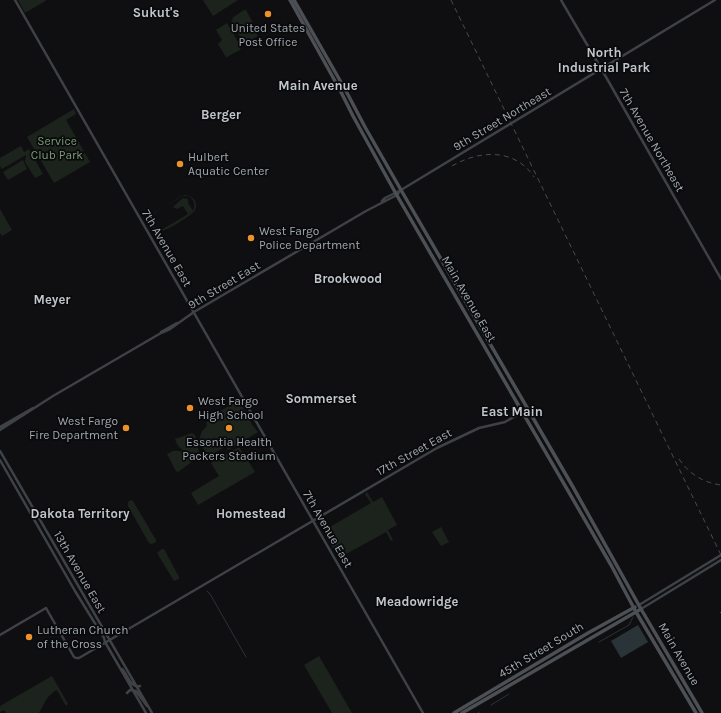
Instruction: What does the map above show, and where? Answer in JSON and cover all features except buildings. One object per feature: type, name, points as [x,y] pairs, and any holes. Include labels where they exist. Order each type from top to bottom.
[{"type":"main road","name":"Main Avenue East","points":[[290,0],[396,194],[588,524],[634,608]]},
{"type":"main road","name":"Main Avenue East","points":[[294,0],[386,165],[528,409],[639,605]]},
{"type":"main road","points":[[330,72],[334,74],[346,91]]},
{"type":"main road","points":[[371,148],[374,148],[386,165]]},
{"type":"main road","points":[[577,506],[582,507],[588,518],[591,520]]},
{"type":"main road","points":[[588,524],[598,539],[603,540]]},
{"type":"main road","name":"45th Street South","points":[[454,713],[588,633],[639,605]]},
{"type":"main road","name":"Main Avenue","points":[[639,605],[702,713]]},
{"type":"main road","name":"Main Avenue","points":[[634,608],[696,713]]},
{"type":"main road","name":"45th Street South","points":[[462,713],[641,609]]},
{"type":"street","name":"7th Avenue East","points":[[15,0],[423,713]]},
{"type":"street","name":"7th Avenue Northeast","points":[[561,0],[721,279]]},
{"type":"street","name":"9th Street Northeast","points":[[401,190],[602,70],[715,0]]},
{"type":"street","name":"9th Street East","points":[[0,430],[35,407],[161,333],[169,326],[401,190]]},
{"type":"street","name":"9th Street East","points":[[0,426],[35,407]]},
{"type":"street","name":"17th Street East","points":[[110,640],[438,448],[479,428],[505,422],[528,409]]},
{"type":"street","name":"13th Avenue East","points":[[0,451],[134,682],[139,687]]},
{"type":"street","name":"13th Avenue East","points":[[0,460],[120,668]]},
{"type":"street","points":[[639,605],[721,555]]},
{"type":"street","points":[[641,609],[721,560]]},
{"type":"street","points":[[0,635],[46,608],[75,658],[78,659],[110,640]]},
{"type":"street","points":[[120,668],[126,672],[133,686],[139,687]]},
{"type":"street","points":[[120,668],[128,681],[131,690],[146,713]]},
{"type":"street","points":[[134,682],[137,684],[142,684],[139,687],[140,692],[152,713]]},
{"type":"street","points":[[131,690],[127,693],[132,692],[135,695]]},
{"type":"street","points":[[131,690],[137,692],[143,702],[150,709]]},
{"type":"green space","points":[[18,0],[47,0],[25,13]]},
{"type":"green space","points":[[203,0],[238,0],[213,16]]},
{"type":"green space","points":[[246,10],[253,23],[251,25],[258,36],[244,44],[231,21],[233,19],[232,18]]},
{"type":"green space","points":[[227,23],[241,47],[240,50],[226,57],[218,44],[222,40],[216,30]]},
{"type":"green space","name":"Service Club Park","points":[[74,109],[76,114],[66,120],[90,162],[54,183],[27,137]]},
{"type":"green space","points":[[21,146],[24,152],[29,149],[43,174],[35,178],[25,162],[26,155],[2,169],[0,166],[0,158]]},
{"type":"green space","points":[[23,160],[27,169],[8,180],[3,172]]},
{"type":"green space","points":[[187,195],[190,196],[194,200],[196,204],[195,210],[190,215],[164,230],[159,231],[154,228],[150,222],[152,214],[165,206],[153,214],[151,223],[155,228],[161,230],[190,213],[192,211],[188,214],[183,206],[177,209],[173,207],[183,198],[188,199],[188,203],[193,211],[193,200],[188,196],[182,196]]},
{"type":"green space","points":[[0,209],[12,230],[2,236],[0,233]]},
{"type":"green space","name":"Essentia Health Packers Stadium","points":[[239,400],[250,421],[258,432],[228,450],[226,446],[208,457],[199,440],[202,431],[207,426],[206,423],[217,413]]},
{"type":"green space","points":[[192,433],[195,435],[199,452],[187,453],[178,446],[175,439]]},
{"type":"green space","points":[[239,447],[247,459],[219,476],[211,463]]},
{"type":"green space","points":[[173,451],[185,453],[193,461],[178,472],[176,471],[167,454]]},
{"type":"green space","points":[[247,459],[255,472],[198,505],[191,493]]},
{"type":"green space","points":[[367,492],[373,502],[382,497],[397,525],[388,530],[393,540],[391,541],[386,532],[339,558],[323,531],[371,503],[365,494]]},
{"type":"green space","points":[[131,500],[133,501],[156,542],[152,544],[149,543],[128,506],[128,502]]},
{"type":"green space","points":[[441,527],[449,542],[441,546],[432,532]]},
{"type":"green space","points":[[164,549],[179,579],[174,581],[157,553]]},
{"type":"green space","points":[[319,656],[352,713],[332,713],[304,665]]},
{"type":"green space","points":[[52,676],[68,704],[66,706],[57,690],[48,697],[39,713],[6,713],[4,710],[0,712],[0,706]]},
{"type":"shaded area","points":[[638,625],[648,642],[621,658],[611,641]]},
{"type":"waterway","points":[[207,591],[246,657]]},
{"type":"waterway","points":[[599,642],[629,625],[633,617]]},
{"type":"waterway","points":[[491,705],[509,694]]},
{"type":"railway","points":[[451,0],[721,555]]},
{"type":"railway","points":[[452,166],[474,157],[496,155],[517,161],[534,177]]},
{"type":"railway","points":[[679,459],[687,469],[697,477],[721,485]]},
{"type":"place","name":"United States Post Office","points":[[268,14]]},
{"type":"place","name":"Hulbert Aquatic Center","points":[[180,164]]},
{"type":"place","name":"West Fargo Police Department","points":[[251,238]]},
{"type":"place","name":"West Fargo High School","points":[[190,408]]},
{"type":"place","name":"West Fargo Fire Department","points":[[126,428]]},
{"type":"place","name":"Essentia Health Packers Stadium","points":[[229,428]]},
{"type":"place","name":"Lutheran Church of the Cross","points":[[29,637]]},
{"type":"district","name":"Sukut's","points":[[156,12]]},
{"type":"district","name":"North Industrial Park","points":[[604,60]]},
{"type":"district","name":"Main Avenue","points":[[318,85]]},
{"type":"district","name":"Berger","points":[[221,114]]},
{"type":"district","name":"Brookwood","points":[[348,278]]},
{"type":"district","name":"Meyer","points":[[52,299]]},
{"type":"district","name":"Sommerset","points":[[321,398]]},
{"type":"district","name":"East Main","points":[[512,411]]},
{"type":"district","name":"Dakota Territory","points":[[80,513]]},
{"type":"district","name":"Homestead","points":[[251,513]]},
{"type":"district","name":"Meadowridge","points":[[417,601]]}]
